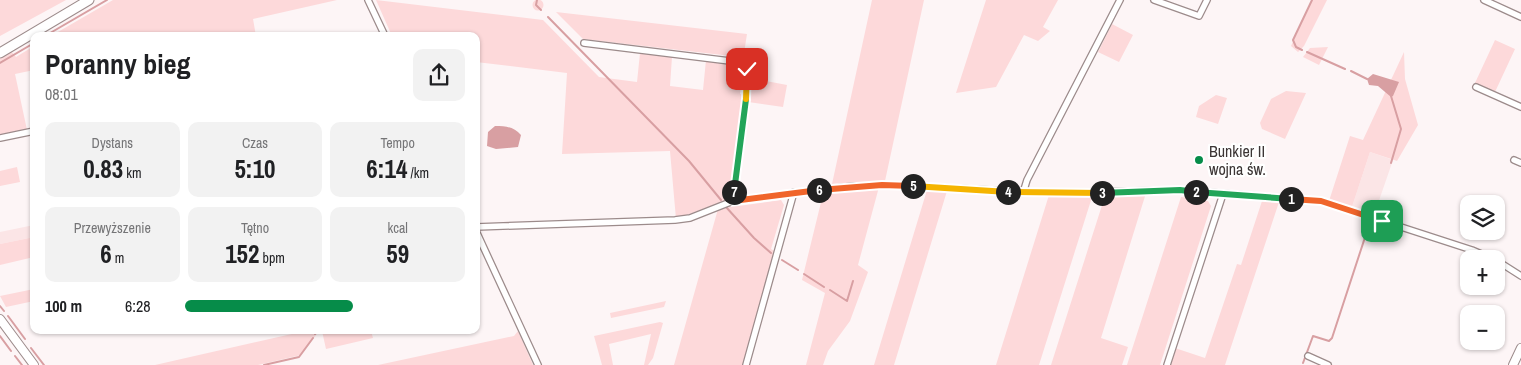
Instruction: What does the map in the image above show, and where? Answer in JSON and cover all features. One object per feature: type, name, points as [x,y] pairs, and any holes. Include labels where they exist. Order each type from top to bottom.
[{"type":"main road","points":[[36,32],[88,0]]},
{"type":"main road","points":[[0,54],[30,36]]},
{"type":"street","points":[[368,0],[384,32]]},
{"type":"street","points":[[1023,193],[1027,180],[1120,0]]},
{"type":"street","points":[[1154,0],[1199,16],[1207,0]]},
{"type":"street","points":[[1484,0],[1521,17]]},
{"type":"street","points":[[584,43],[746,63],[747,94],[733,201]]},
{"type":"street","points":[[1476,87],[1521,108]]},
{"type":"street","points":[[0,138],[30,132]]},
{"type":"street","points":[[1514,160],[1521,163]]},
{"type":"street","points":[[480,227],[675,220],[690,218],[733,201],[794,192],[882,185],[1023,193],[1180,190],[1321,201],[1472,250]]},
{"type":"street","points":[[746,365],[794,192]]},
{"type":"street","points":[[1167,365],[1223,194]]},
{"type":"street","points":[[480,240],[538,365]]},
{"type":"street","points":[[1505,266],[1521,276]]},
{"type":"street","points":[[0,319],[34,365]]},
{"type":"street","points":[[1513,365],[1521,348]]},
{"type":"street","points":[[1308,356],[1328,365]]},
{"type":"shaded area","points":[[538,-1],[544,5],[538,11],[532,5]]},
{"type":"shaded area","points":[[0,0],[66,0],[0,36]]},
{"type":"shaded area","points":[[113,0],[337,0],[253,19],[255,32],[58,32]]},
{"type":"shaded area","points":[[376,0],[543,20],[599,77],[637,82],[640,53],[672,57],[670,86],[703,90],[706,60],[739,65],[742,71],[740,94],[746,95],[732,198],[676,219],[670,151],[562,154],[567,73],[480,62],[480,32],[390,32]]},
{"type":"shaded area","points":[[872,0],[924,0],[885,181],[832,184]]},
{"type":"shaded area","points":[[986,0],[1058,0],[1043,27],[1050,31],[1038,41],[1024,35],[996,87],[956,93]]},
{"type":"shaded area","points":[[1312,0],[1327,0],[1304,46],[1298,52],[1291,46]]},
{"type":"shaded area","points":[[556,12],[747,34],[744,53],[740,57],[583,39]]},
{"type":"shaded area","points":[[1112,24],[1133,35],[1119,62],[1098,52]]},
{"type":"shaded area","points":[[1495,40],[1515,49],[1495,92],[1475,83]]},
{"type":"shaded area","points":[[1328,47],[1319,65],[1303,57],[1310,48]]},
{"type":"shaded area","points":[[30,48],[30,71],[15,74],[27,130],[0,136],[0,59],[11,51],[16,57]]},
{"type":"shaded area","points":[[1404,52],[1405,79],[1418,125],[1397,161],[1370,152],[1352,207],[1329,201],[1350,136],[1363,140]]},
{"type":"shaded area","points":[[1373,74],[1399,82],[1393,96],[1391,97],[1378,86],[1369,85],[1367,79]]},
{"type":"shaded area","points":[[751,78],[787,85],[783,107],[748,102]]},
{"type":"shaded area","points":[[1286,91],[1306,93],[1285,139],[1262,129],[1260,123],[1271,99]]},
{"type":"shaded area","points":[[1216,95],[1227,98],[1218,124],[1196,117],[1199,106]]},
{"type":"shaded area","points":[[495,126],[516,130],[521,135],[518,147],[496,149],[487,146],[488,132]]},
{"type":"shaded area","points":[[1370,152],[1393,160],[1374,215],[1352,207]]},
{"type":"shaded area","points":[[17,167],[20,182],[0,186],[0,171]]},
{"type":"shaded area","points":[[879,187],[858,265],[868,272],[850,321],[828,351],[823,365],[806,365],[825,293],[802,280],[824,190]]},
{"type":"shaded area","points":[[927,190],[947,191],[894,365],[874,365]]},
{"type":"shaded area","points":[[1146,193],[1101,338],[1128,347],[1122,365],[1051,365],[1104,199],[1110,194]]},
{"type":"shaded area","points":[[1093,194],[1039,365],[996,365],[1049,195]]},
{"type":"shaded area","points":[[1181,197],[1208,201],[1211,206],[1160,365],[1127,365]]},
{"type":"shaded area","points":[[781,200],[784,205],[771,249],[776,252],[744,365],[674,365],[718,209],[728,205],[731,207]]},
{"type":"shaded area","points":[[1262,201],[1279,202],[1225,365],[1169,365],[1175,348],[1205,358],[1237,264],[1241,265]]},
{"type":"shaded area","points":[[30,226],[30,238],[0,244],[0,232]]},
{"type":"shaded area","points":[[30,238],[30,258],[0,265],[0,244]]},
{"type":"shaded area","points":[[30,290],[30,302],[6,307],[0,296]]},
{"type":"shaded area","points":[[666,301],[664,307],[611,318],[610,313]]},
{"type":"shaded area","points":[[660,322],[663,323],[653,358],[648,365],[644,365],[651,334],[609,344],[613,365],[602,365],[594,336]]},
{"type":"shaded area","points":[[518,331],[533,365],[378,365],[514,336]]},
{"type":"shaded area","points":[[292,334],[317,334],[301,355],[258,365],[155,365]]},
{"type":"shaded area","points":[[323,334],[372,334],[373,338],[326,349]]},
{"type":"waterway","points":[[52,32],[107,0]]},
{"type":"waterway","points":[[537,0],[536,5],[541,10]]},
{"type":"waterway","points":[[1302,50],[1296,47],[1293,40],[1312,0]]},
{"type":"waterway","points":[[548,17],[689,161],[721,200]]},
{"type":"waterway","points":[[0,63],[30,45]]},
{"type":"waterway","points":[[1307,52],[1345,69]]},
{"type":"waterway","points":[[1351,71],[1367,79]]},
{"type":"waterway","points":[[1391,96],[1401,129],[1391,163]]},
{"type":"waterway","points":[[726,207],[754,238],[771,253]]},
{"type":"waterway","points":[[1303,363],[1313,336],[1329,341],[1332,338],[1371,219]]},
{"type":"waterway","points":[[782,260],[798,270]]},
{"type":"waterway","points":[[804,274],[824,287]]},
{"type":"waterway","points":[[830,290],[847,301],[853,281]]},
{"type":"waterway","points":[[0,306],[4,311]]},
{"type":"waterway","points":[[8,316],[25,339]]},
{"type":"waterway","points":[[0,336],[11,351]]},
{"type":"waterway","points":[[264,365],[299,357],[313,338]]},
{"type":"waterway","points":[[31,348],[44,365]]},
{"type":"waterway","points":[[15,356],[22,365]]},
{"type":"place","name":"Bunkier II wojna św.","points":[[1199,160]]},
{"type":"route","points":[[747,69],[747,94],[733,201],[794,192],[882,185],[1044,193],[1180,190],[1321,201],[1382,221]]}]
